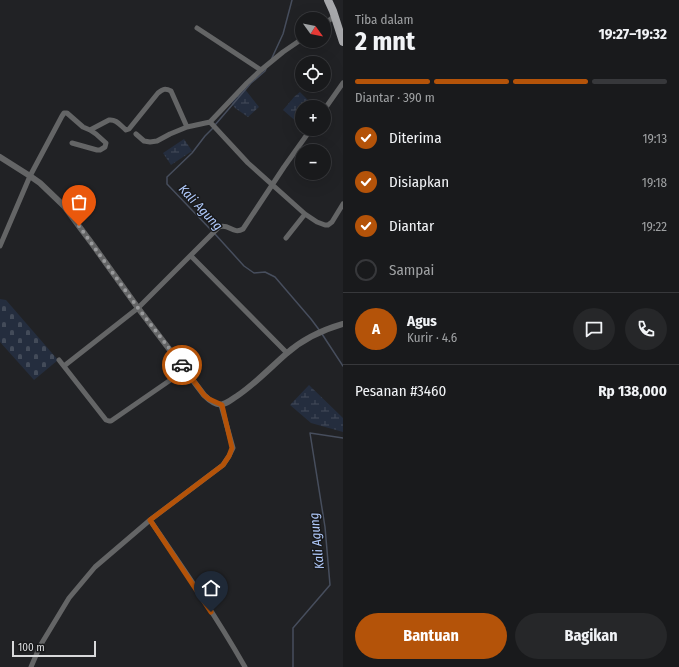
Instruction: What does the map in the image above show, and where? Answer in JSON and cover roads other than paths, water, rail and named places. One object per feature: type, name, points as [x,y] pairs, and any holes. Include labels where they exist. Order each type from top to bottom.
[{"type":"main road","points":[[328,0],[343,42]]},
{"type":"street","points":[[331,17],[334,14]]},
{"type":"street","points":[[197,28],[262,69]]},
{"type":"street","points":[[136,134],[144,141],[157,141],[187,127],[211,123],[247,83],[274,59],[295,43]]},
{"type":"street","points":[[331,100],[343,83]]},
{"type":"street","points":[[90,130],[109,120],[115,121],[126,130],[129,129],[158,93],[167,89],[171,91],[187,127]]},
{"type":"street","points":[[0,246],[30,176],[64,113],[67,113],[83,127],[90,130],[106,142],[104,147],[100,150],[72,143]]},
{"type":"street","points":[[211,123],[248,163],[305,214],[317,222],[328,226],[343,204]]},
{"type":"street","points":[[64,366],[138,308],[219,227],[225,226],[239,232],[243,229],[306,136]]},
{"type":"street","points":[[0,157],[47,189],[64,206],[138,308],[204,395],[222,405]]},
{"type":"street","points":[[286,238],[305,214]]},
{"type":"street","points":[[191,256],[287,353]]},
{"type":"street","points":[[222,405],[241,393],[302,342],[316,333],[343,324]]},
{"type":"street","points":[[59,360],[106,420],[109,421],[169,381],[184,369]]},
{"type":"street","points":[[31,667],[40,646],[69,598],[95,567],[150,520],[223,465],[232,448],[222,405]]},
{"type":"street","points":[[150,520],[190,579],[245,667]]},
{"type":"waterway","name":"Kali Agung","points":[[271,60],[283,34],[292,0]]},
{"type":"waterway","name":"Kali Agung","points":[[215,125],[251,83],[266,69]]},
{"type":"waterway","name":"Kali Agung","points":[[212,231],[167,184],[167,177],[192,153],[213,128]]},
{"type":"waterway","name":"Kali Agung","points":[[215,234],[244,266],[254,273],[265,272],[275,277],[320,331]]},
{"type":"waterway","name":"Kali Agung","points":[[322,334],[343,366]]},
{"type":"waterway","name":"Kali Agung","points":[[293,667],[293,628],[330,585],[325,527],[310,433],[343,438]]}]
